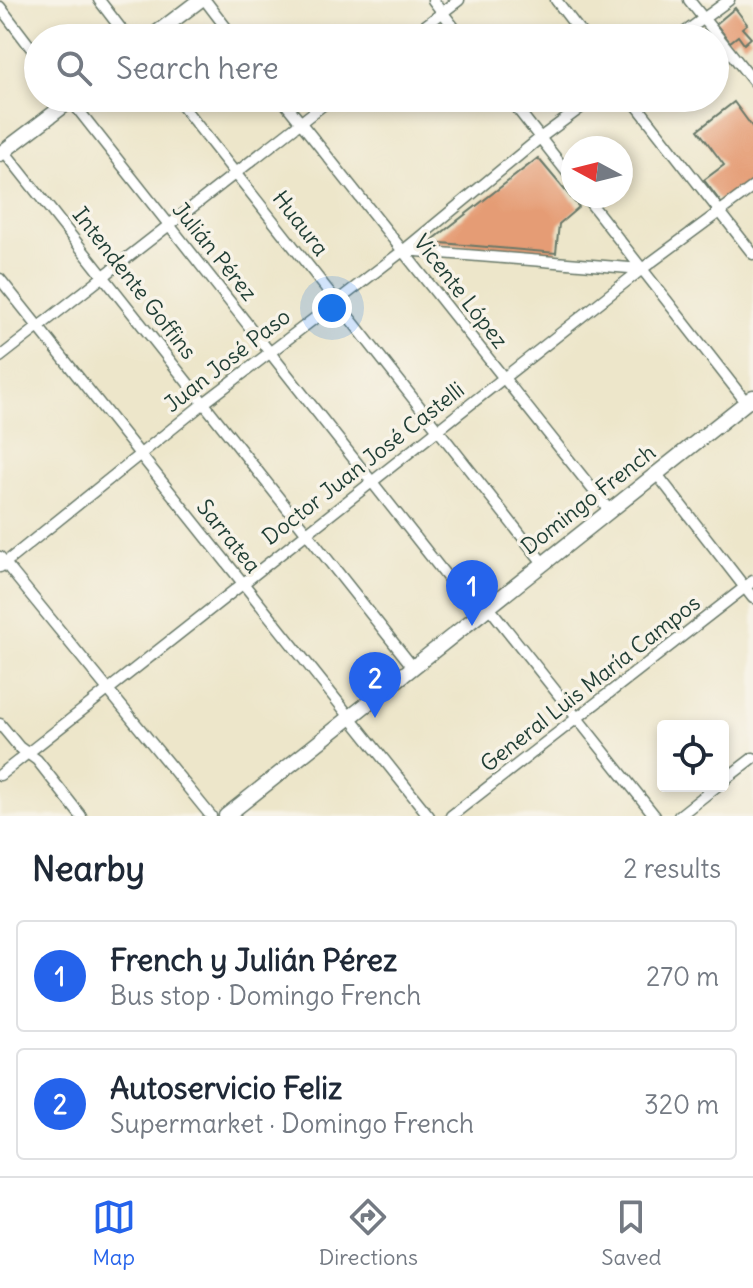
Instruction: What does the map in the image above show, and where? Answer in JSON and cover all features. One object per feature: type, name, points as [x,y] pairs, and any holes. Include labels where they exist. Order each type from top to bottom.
[{"type":"street","points":[[99,0],[117,24]]},
{"type":"street","points":[[169,24],[202,0],[222,24]]},
{"type":"street","points":[[433,0],[451,24]]},
{"type":"street","points":[[427,24],[459,0]]},
{"type":"street","points":[[556,0],[574,24]]},
{"type":"street","points":[[689,0],[708,24]]},
{"type":"street","points":[[697,24],[729,0]]},
{"type":"street","points":[[0,7],[24,39]]},
{"type":"street","points":[[729,51],[753,81]]},
{"type":"street","points":[[2,153],[54,112]]},
{"type":"street","name":"Julián Pérez","points":[[81,112],[373,482],[578,717],[655,816]]},
{"type":"street","name":"Huaura","points":[[187,112],[543,563]]},
{"type":"street","name":"Vicente López","points":[[292,112],[609,510]]},
{"type":"street","points":[[0,357],[314,112]]},
{"type":"street","points":[[520,112],[561,165]]},
{"type":"street","name":"Juan José Paso","points":[[2,562],[404,250],[575,112]]},
{"type":"street","points":[[642,112],[753,254]]},
{"type":"street","name":"Intendente Goffins","points":[[2,153],[104,275],[412,666]]},
{"type":"street","name":"Doctor Juan José Castelli","points":[[0,775],[642,269],[753,187]]},
{"type":"street","points":[[594,208],[750,399]]},
{"type":"street","points":[[404,250],[642,269]]},
{"type":"street","name":"Sarratea","points":[[0,279],[429,816]]},
{"type":"street","name":"Domingo French","points":[[226,816],[750,399]]},
{"type":"street","points":[[656,473],[749,584],[753,598]]},
{"type":"street","points":[[2,562],[211,816]]},
{"type":"street","name":"General Luis María Campos","points":[[451,816],[749,584]]},
{"type":"street","points":[[0,724],[37,760],[81,816]]},
{"type":"street","points":[[729,776],[753,758]]},
{"type":"street","points":[[679,816],[709,792]]},
{"type":"street","points":[[244,816],[247,797]]},
{"type":"building","points":[[735,8],[747,24],[742,28],[751,38],[744,44],[738,36],[730,42],[729,24],[716,24]]},
{"type":"building","points":[[734,102],[753,128],[753,181],[722,204],[704,180],[724,165],[698,130],[721,112],[729,112],[729,106]]},
{"type":"building","points":[[538,158],[561,185],[561,208],[578,208],[559,224],[556,253],[430,242]]},
{"type":"place","name":"French y Julián Pérez","points":[[472,626]]},
{"type":"place","name":"Autoservicio Feliz","points":[[375,718]]}]
